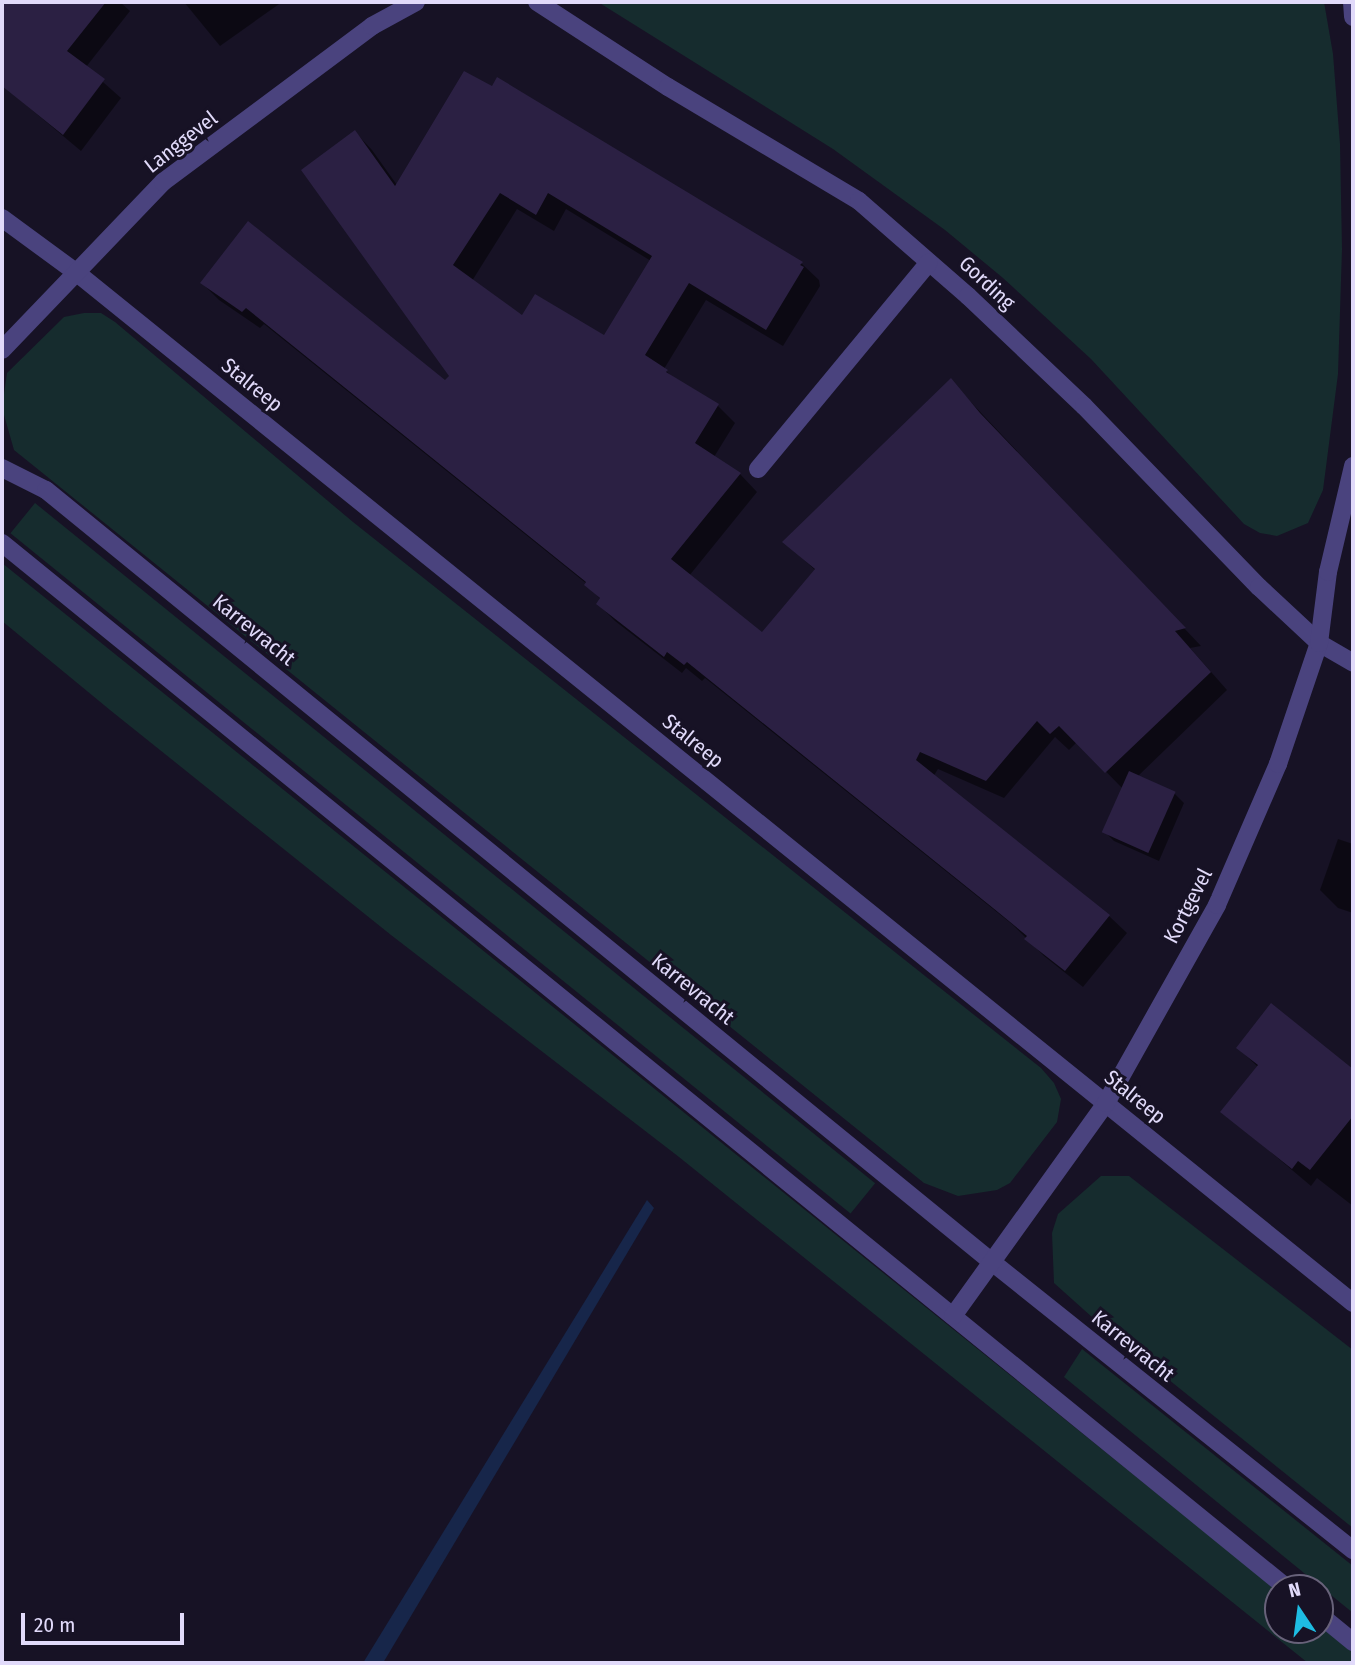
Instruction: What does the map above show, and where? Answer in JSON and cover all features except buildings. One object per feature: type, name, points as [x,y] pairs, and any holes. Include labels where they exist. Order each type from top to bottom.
[{"type":"street","name":"Langgevel","points":[[2,350],[163,182],[372,26],[416,2]]},
{"type":"street","name":"Gording","points":[[537,2],[668,88],[859,201],[1084,406],[1259,586],[1319,643],[1353,663]]},
{"type":"street","points":[[1352,2],[1353,17]]},
{"type":"street","name":"Stalreep","points":[[2,218],[77,273],[1353,1303]]},
{"type":"street","points":[[758,469],[929,262]]},
{"type":"street","name":"Kortgevel","points":[[953,1316],[1106,1103],[1217,905],[1278,764],[1319,643],[1328,572],[1353,466]]},
{"type":"street","name":"Karrevracht","points":[[2,468],[46,490],[992,1262],[1353,1550]]},
{"type":"street","points":[[2,543],[1270,1574]]},
{"type":"street","points":[[1334,1626],[1353,1642]]},
{"type":"green space","points":[[598,2],[1324,2],[1333,54],[1340,144],[1342,249],[1338,374],[1323,490],[1308,523],[1277,536],[1260,533],[1244,524],[1091,359],[1003,278],[945,230],[833,149]]},
{"type":"green space","points":[[101,313],[115,322],[353,522],[1041,1068],[1054,1083],[1061,1099],[1057,1122],[1010,1183],[997,1190],[958,1196],[924,1183],[14,450],[2,408],[7,373],[64,317]]},
{"type":"green space","points":[[35,503],[875,1183],[851,1214],[10,533]]},
{"type":"green space","points":[[2,563],[1264,1580],[1264,1628],[679,1157],[391,935],[2,621]]},
{"type":"green space","points":[[1101,1176],[1129,1176],[1353,1350],[1353,1528],[1102,1326],[1054,1283],[1052,1233],[1058,1214]]},
{"type":"green space","points":[[1082,1349],[1353,1566],[1353,1613],[1334,1597],[1334,1574],[1305,1574],[1064,1377]]},
{"type":"green space","points":[[1334,1637],[1353,1653],[1353,1663],[1308,1663],[1284,1644],[1334,1644]]},
{"type":"water","points":[[647,1200],[654,1208],[383,1663],[363,1663]]}]
